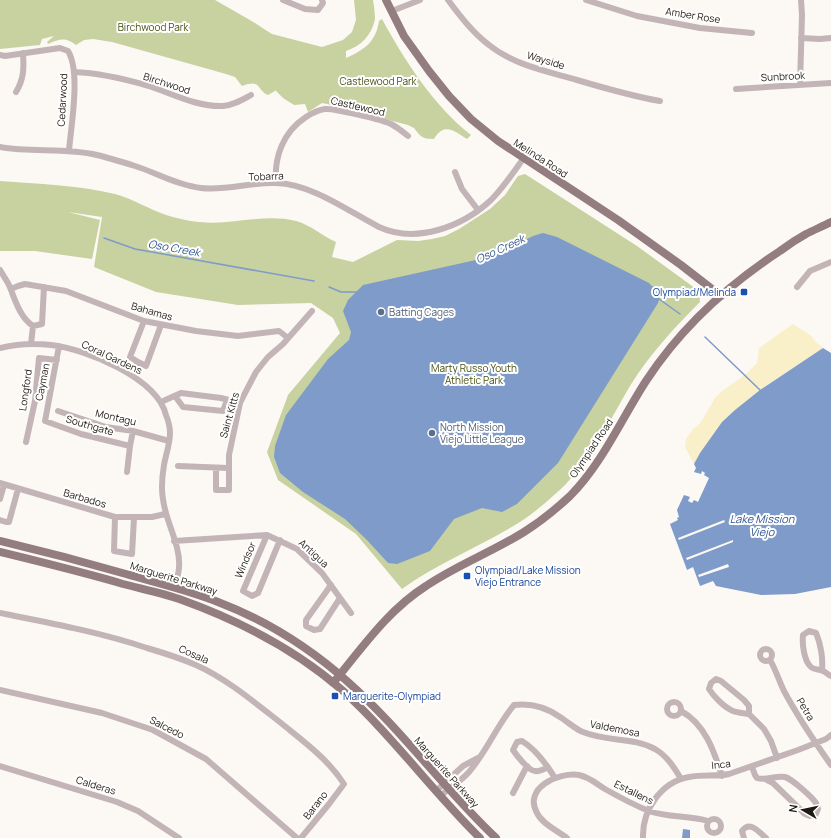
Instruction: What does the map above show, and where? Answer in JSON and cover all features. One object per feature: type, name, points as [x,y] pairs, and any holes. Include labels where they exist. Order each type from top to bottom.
[{"type":"main road","name":"Melinda Road","points":[[387,0],[404,36],[449,96],[471,119],[498,142],[618,220],[721,296]]},
{"type":"main road","name":"Olympiad Road","points":[[333,683],[390,615],[417,592],[432,582],[524,532],[544,518],[571,494],[594,466],[641,389],[659,363],[684,333],[721,296],[769,258],[806,234],[831,222]]},
{"type":"main road","name":"Marguerite Parkway","points":[[0,541],[59,555],[175,587],[219,602],[249,616],[304,648],[339,675],[374,707],[496,838]]},
{"type":"main road","name":"Marguerite Parkway","points":[[0,552],[63,567],[180,599],[227,618],[288,649],[333,683],[358,706],[380,728],[480,838]]},
{"type":"street","points":[[283,0],[305,9],[318,10],[323,3],[322,0]]},
{"type":"street","points":[[404,6],[412,0]]},
{"type":"street","points":[[392,11],[420,0]]},
{"type":"street","name":"Wayside","points":[[448,0],[473,31],[489,45],[511,60],[637,97],[660,101]]},
{"type":"street","name":"Amber Rose","points":[[586,0],[637,16],[700,28],[752,33]]},
{"type":"street","points":[[800,85],[801,0]]},
{"type":"street","points":[[801,38],[831,38]]},
{"type":"street","name":"Cedarwood","points":[[23,53],[60,48],[68,51],[72,57],[74,90],[69,151]]},
{"type":"street","points":[[0,55],[5,56],[23,53],[24,71],[16,92]]},
{"type":"street","name":"Birchwood","points":[[74,72],[86,72],[149,86],[188,100],[209,105],[224,106],[235,104],[251,95]]},
{"type":"street","name":"Sunbrook","points":[[736,88],[831,83]]},
{"type":"street","name":"Castlewood","points":[[276,183],[275,170],[277,157],[283,142],[299,121],[316,110],[327,108],[390,124],[408,136]]},
{"type":"street","name":"Tobarra","points":[[0,147],[69,151],[95,155],[135,166],[180,184],[201,188],[223,189],[276,183],[304,188],[388,232],[400,234],[420,234],[445,228],[478,210],[502,188],[523,159]]},
{"type":"street","points":[[455,172],[462,189],[478,210]]},
{"type":"street","points":[[797,287],[810,271],[831,262]]},
{"type":"street","points":[[0,270],[26,321],[33,326],[42,324],[44,287]]},
{"type":"street","name":"Bahamas","points":[[11,289],[25,284],[66,291],[144,321],[211,334],[238,336],[280,331],[288,338]]},
{"type":"street","name":"Saint Kitts","points":[[216,468],[216,490],[229,490],[228,455],[240,403],[256,372],[268,357],[312,312]]},
{"type":"street","points":[[144,321],[130,357],[146,366],[161,325]]},
{"type":"street","points":[[31,344],[33,326]]},
{"type":"street","name":"Coral Gardens","points":[[0,348],[31,344],[59,346],[87,354],[131,375],[142,382],[161,402],[166,413],[170,431],[162,479],[165,514],[174,541],[179,566],[175,587]]},
{"type":"street","name":"Cayman","points":[[45,422],[59,346]]},
{"type":"street","name":"Longford","points":[[26,442],[35,401],[39,358],[57,360]]},
{"type":"street","points":[[131,375],[138,362]]},
{"type":"street","points":[[161,402],[181,393],[240,403]]},
{"type":"street","points":[[175,396],[183,407],[223,411],[227,400]]},
{"type":"street","points":[[35,401],[49,403]]},
{"type":"street","name":"Montagu","points":[[58,411],[106,427],[133,431],[169,441]]},
{"type":"street","name":"Southgate","points":[[45,422],[86,435],[130,446]]},
{"type":"street","points":[[86,435],[90,422]]},
{"type":"street","points":[[127,472],[133,431]]},
{"type":"street","points":[[178,466],[228,468]]},
{"type":"street","points":[[0,499],[2,484]]},
{"type":"street","name":"Barbados","points":[[2,484],[115,517],[152,517],[165,514]]},
{"type":"street","points":[[0,520],[9,522],[18,488]]},
{"type":"street","points":[[115,517],[114,551],[132,554],[134,518]]},
{"type":"street","name":"Antigua","points":[[174,541],[267,535],[280,540],[297,548],[322,573],[351,613]]},
{"type":"street","name":"Windsor","points":[[267,535],[243,591],[252,596],[258,593],[280,540]]},
{"type":"street","points":[[331,585],[306,620],[306,626],[314,630],[320,629],[340,598]]},
{"type":"street","name":"Cosala","points":[[0,613],[58,624],[117,638],[174,656],[196,665],[217,676],[242,693],[308,745],[337,772],[344,784]]},
{"type":"street","points":[[822,670],[818,638],[816,634],[809,631],[803,636],[806,660],[810,666],[822,670],[831,676]]},
{"type":"street","name":"Petra","points":[[770,660],[776,669],[783,689],[815,744],[831,765]]},
{"type":"street","points":[[749,714],[749,706],[744,700],[721,681],[716,680],[710,683],[709,689],[712,694],[727,707],[734,712],[749,714],[764,729],[771,741],[777,758]]},
{"type":"street","name":"Salcedo","points":[[0,690],[102,713],[153,730],[206,760],[297,838]]},
{"type":"street","name":"Valdemosa","points":[[479,758],[506,714],[514,704],[526,704],[538,706],[551,711],[582,732],[593,736],[627,740],[648,745],[665,757],[681,779]]},
{"type":"street","points":[[681,711],[689,716],[706,736],[717,759],[722,776]]},
{"type":"street","name":"Inca","points":[[643,838],[644,822],[648,810],[660,792],[681,779],[701,775],[722,776],[752,767],[815,744],[831,735]]},
{"type":"street","points":[[548,767],[536,772],[531,770],[513,750],[517,742],[522,741],[527,744],[548,767],[555,778],[547,782],[535,794],[534,807],[537,815],[567,838]]},
{"type":"street","points":[[446,786],[469,772],[479,758]]},
{"type":"street","points":[[438,793],[463,766],[479,758]]},
{"type":"street","name":"Calderas","points":[[0,766],[117,802],[138,811],[179,838]]},
{"type":"street","points":[[463,766],[469,772]]},
{"type":"street","points":[[512,792],[528,766]]},
{"type":"street","points":[[752,767],[757,778],[767,780],[772,783],[805,814],[810,816],[816,814],[818,809],[816,803],[792,780],[786,777],[767,780]]},
{"type":"street","name":"Estallens","points":[[555,778],[572,774],[588,778],[610,792],[648,810],[671,817],[708,821]]},
{"type":"street","name":"Barano","points":[[300,838],[344,784]]},
{"type":"street","points":[[744,838],[742,831],[748,826],[753,827],[766,838]]},
{"type":"green space","points":[[0,0],[215,0],[272,34],[322,47],[343,40],[352,32],[356,20],[354,0],[373,0],[375,19],[374,25],[361,43],[346,51],[346,58],[364,48],[372,40],[379,21],[382,19],[400,51],[421,82],[444,110],[471,135],[467,139],[453,131],[445,129],[434,139],[427,138],[408,125],[322,103],[308,112],[305,104],[294,105],[283,98],[275,90],[268,95],[264,93],[256,84],[242,86],[235,77],[112,42],[93,39],[84,40],[76,45],[65,40],[48,44],[47,42],[54,36],[42,39],[40,45],[0,49]]},
{"type":"green space","name":"Marty Russo Youth Athletic Park","points":[[525,174],[637,246],[699,291],[700,302],[671,332],[645,363],[592,450],[565,485],[525,519],[428,572],[402,589],[356,534],[278,480],[267,452],[288,395],[340,333],[333,318],[311,303],[238,305],[156,292],[94,267],[102,217],[68,212],[100,220],[92,259],[35,251],[0,251],[0,181],[58,185],[101,191],[122,196],[166,215],[195,222],[211,223],[271,218],[296,221],[307,225],[336,242],[332,257],[353,262],[397,240],[418,241],[432,239],[445,236],[459,229],[490,209],[505,195],[518,176]]},
{"type":"sand","points":[[793,324],[813,337],[812,338],[823,348],[760,390],[722,422],[694,464],[685,447],[686,439],[694,428],[701,422],[715,398],[746,374],[757,363],[759,348]]},
{"type":"water","name":"Marty Russo Youth Athletic Park","points":[[543,233],[557,237],[649,283],[660,296],[658,303],[558,463],[517,504],[502,512],[482,508],[454,519],[430,551],[397,564],[388,563],[345,519],[303,492],[280,473],[274,457],[275,446],[286,415],[328,359],[349,340],[351,332],[343,311],[348,300],[363,285],[494,256],[533,236]]},
{"type":"water","name":"Lake Mission Viejo","points":[[823,348],[831,353],[831,587],[795,594],[761,595],[716,586],[713,581],[700,586],[693,567],[687,570],[670,524],[678,520],[677,518],[679,517],[677,510],[684,495],[690,497],[688,501],[692,503],[694,500],[698,502],[709,478],[704,475],[705,473],[702,471],[701,474],[694,472],[696,468],[694,464],[722,422],[735,410],[760,390]]},
{"type":"water","points":[[683,829],[690,830],[690,838],[682,838]]},
{"type":"pier","points":[[724,520],[725,522],[679,540],[678,538]]},
{"type":"pier","points":[[733,540],[733,542],[687,560],[686,558]]},
{"type":"pier","points":[[728,564],[729,567],[699,577],[698,575]]},
{"type":"waterway","name":"Oso Creek","points":[[104,238],[135,249],[314,281]]},
{"type":"waterway","name":"Oso Creek","points":[[650,286],[669,294]]},
{"type":"waterway","name":"Oso Creek","points":[[329,287],[341,292],[356,292]]},
{"type":"waterway","points":[[659,299],[680,314]]},
{"type":"waterway","points":[[705,337],[760,390]]},
{"type":"place","name":"Olympiad/Melinda","points":[[744,292]]},
{"type":"place","name":"Batting Cages","points":[[381,312]]},
{"type":"place","name":"North Mission Viejo Little League","points":[[432,433]]},
{"type":"place","name":"Olympiad/Lake Mission Viejo Entrance","points":[[467,576]]},
{"type":"place","name":"Marguerite-Olympiad","points":[[335,696]]},
{"type":"park label","name":"Birchwood Park","points":[[153,27]]},
{"type":"park label","name":"Castlewood Park","points":[[378,81]]}]
